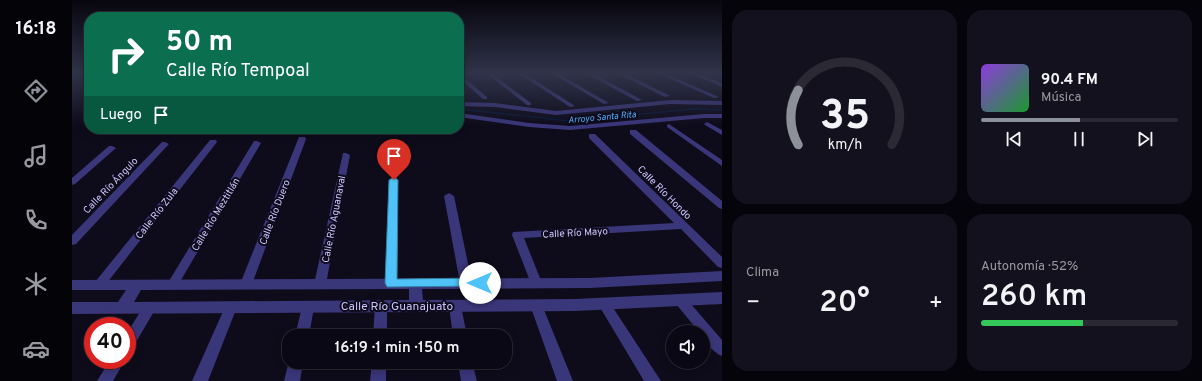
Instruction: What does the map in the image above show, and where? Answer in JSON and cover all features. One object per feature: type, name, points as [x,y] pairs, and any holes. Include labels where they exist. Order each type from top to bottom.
[{"type":"street","points":[[477,91],[485,98]]},
{"type":"street","points":[[512,91],[529,104]]},
{"type":"street","points":[[548,91],[572,106]]},
{"type":"street","points":[[585,91],[606,103]]},
{"type":"street","points":[[622,91],[639,100]]},
{"type":"street","points":[[656,91],[667,96]]},
{"type":"street","points":[[701,91],[716,97]]},
{"type":"street","points":[[464,104],[495,105],[556,113],[670,102],[722,103]]},
{"type":"street","points":[[464,116],[528,125],[570,128],[704,116],[722,116]]},
{"type":"street","points":[[707,124],[722,133]]},
{"type":"street","points":[[669,126],[722,164]]},
{"type":"street","points":[[633,132],[722,206]]},
{"type":"street","name":"Calle Río Hondo","points":[[592,136],[722,264]]},
{"type":"street","name":"Calle Río Duero","points":[[246,284],[302,139]]},
{"type":"street","name":"Calle Río Zula","points":[[99,285],[213,142]]},
{"type":"street","name":"Calle Río Meztitlán","points":[[172,284],[257,143]]},
{"type":"street","name":"Calle Río Ángulo","points":[[72,241],[165,144]]},
{"type":"street","points":[[72,182],[112,148]]},
{"type":"street","name":"Calle Río Aguanaval","points":[[320,284],[346,155]]},
{"type":"street","points":[[391,283],[394,180]]},
{"type":"street","points":[[450,196],[466,283]]},
{"type":"street","name":"Calle Río Mayo","points":[[536,283],[517,234],[683,226]]},
{"type":"street","points":[[72,285],[536,283],[722,276]]},
{"type":"street","points":[[415,283],[416,306]]},
{"type":"street","points":[[122,308],[137,284]]},
{"type":"street","name":"Calle Río Guanajuato","points":[[72,308],[536,306],[722,298]]},
{"type":"street","points":[[680,300],[722,350]]},
{"type":"street","points":[[604,304],[653,381]]},
{"type":"street","points":[[380,329],[381,306]]},
{"type":"street","points":[[455,306],[459,329]]},
{"type":"street","points":[[536,306],[565,381]]},
{"type":"street","points":[[200,381],[231,307]]},
{"type":"street","points":[[303,329],[308,307]]},
{"type":"street","points":[[136,331],[150,308]]},
{"type":"street","points":[[105,381],[112,369]]},
{"type":"street","points":[[292,381],[295,369]]},
{"type":"street","points":[[378,381],[379,369]]},
{"type":"street","points":[[466,369],[469,381]]},
{"type":"waterway","name":"Arroyo Santa Rita","points":[[464,110],[569,121],[693,109],[722,110]]},
{"type":"route","points":[[394,180],[391,283],[480,283]]}]
